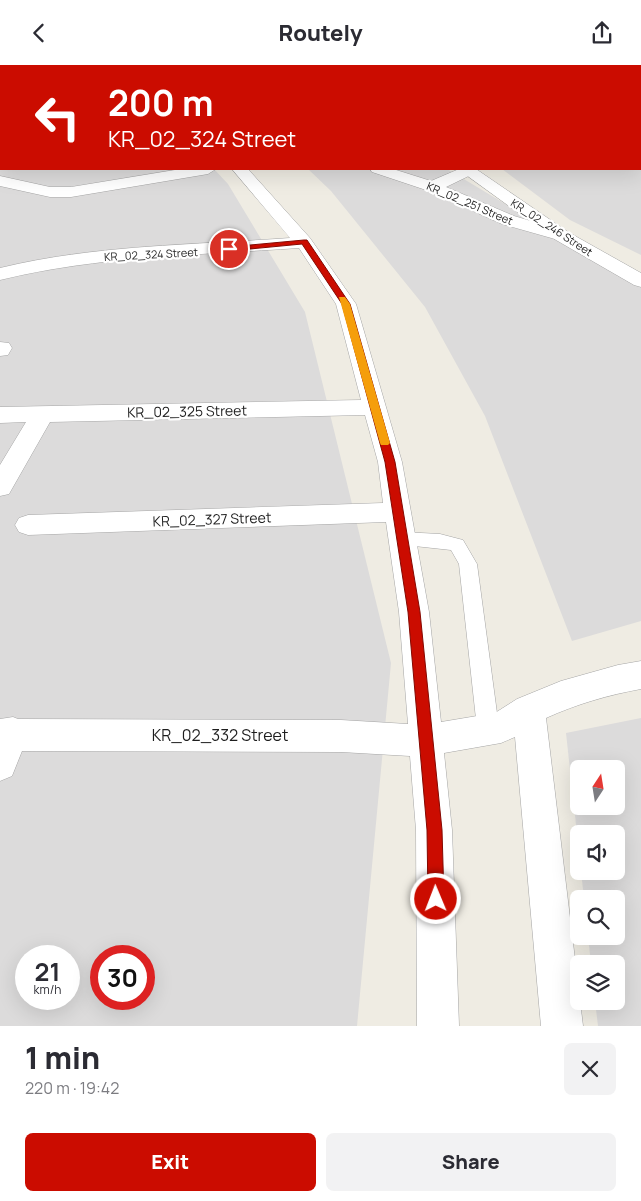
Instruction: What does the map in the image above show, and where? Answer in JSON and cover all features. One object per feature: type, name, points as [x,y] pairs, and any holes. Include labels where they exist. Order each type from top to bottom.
[{"type":"street","points":[[0,181],[50,192],[71,192],[202,170]]},
{"type":"street","points":[[246,170],[304,242],[346,304],[390,462],[414,612],[434,830],[438,1026]]},
{"type":"street","name":"KR_02_251 Street","points":[[381,170],[432,187],[508,220],[562,237]]},
{"type":"street","points":[[432,187],[467,170]]},
{"type":"street","name":"KR_02_246 Street","points":[[467,170],[562,237],[641,281]]},
{"type":"street","name":"KR_02_324 Street","points":[[0,274],[28,267],[98,257],[304,242]]},
{"type":"street","name":"KR_02_325 Street","points":[[0,415],[375,407]]},
{"type":"street","points":[[0,487],[42,415]]},
{"type":"street","name":"KR_02_327 Street","points":[[28,525],[399,526]]},
{"type":"street","name":"KR_02_332 Street","points":[[0,764],[6,734],[341,736],[426,741],[501,727],[529,710],[561,697],[618,679],[641,675]]},
{"type":"street","points":[[529,710],[562,1026]]},
{"type":"lane","points":[[399,526],[457,545],[468,564],[488,728]]},
{"type":"shaded area","points":[[0,170],[215,170],[228,184],[305,312],[391,663],[357,1026],[0,1026]]},
{"type":"shaded area","points":[[309,170],[449,170],[641,285],[641,621],[572,641],[485,416],[425,307],[331,191]]},
{"type":"shaded area","points":[[503,170],[641,170],[641,255],[570,220]]},
{"type":"shaded area","points":[[641,718],[641,1026],[598,1026],[596,1010],[625,1010],[625,955],[590,955],[589,945],[625,945],[625,890],[583,890],[582,880],[625,880],[625,825],[576,825],[575,815],[625,815],[625,760],[570,760],[570,770],[566,733]]},
{"type":"slow traffic","points":[[342,298],[346,304],[385,443]]},
{"type":"route","points":[[229,249],[304,242],[346,304],[390,462],[396,512],[414,612],[434,830],[436,899]]}]
